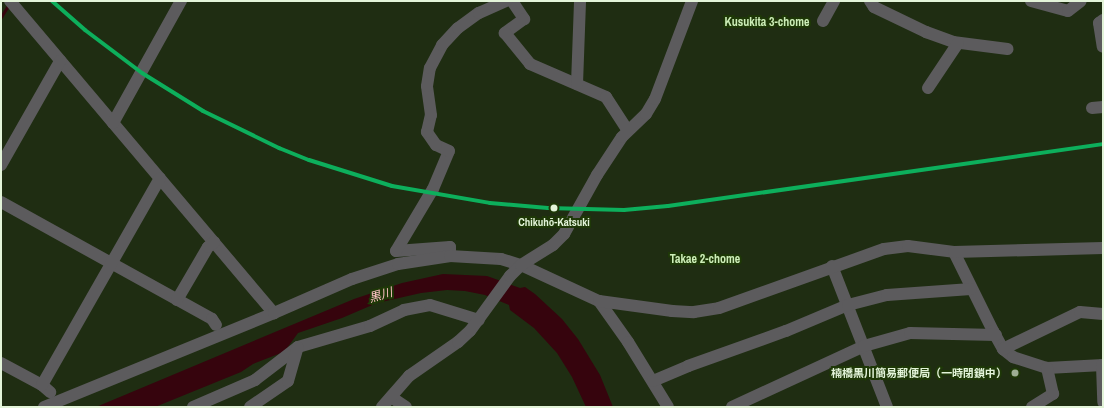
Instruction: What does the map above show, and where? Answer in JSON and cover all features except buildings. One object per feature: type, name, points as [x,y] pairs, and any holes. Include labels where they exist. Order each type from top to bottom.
[{"type":"street","points":[[10,1],[274,313]]},
{"type":"street","points":[[114,123],[182,1]]},
{"type":"street","points":[[450,256],[450,247],[396,251],[433,189],[449,151],[436,145],[427,132],[432,115],[427,86],[430,68],[442,45],[458,28],[479,13],[506,1]]},
{"type":"street","points":[[512,1],[524,19],[505,33],[530,64],[606,97],[628,131]]},
{"type":"street","points":[[577,84],[580,1]]},
{"type":"street","points":[[382,407],[410,376],[458,342],[482,316],[510,276],[521,265],[553,245],[564,234],[597,174],[622,137],[646,114],[655,99],[692,1]]},
{"type":"street","points":[[822,21],[834,1]]},
{"type":"street","points":[[870,1],[874,7],[926,32],[958,43],[1008,49]]},
{"type":"street","points":[[1031,1],[1068,11],[1081,1]]},
{"type":"street","points":[[1103,20],[1099,23],[1103,47]]},
{"type":"street","points":[[928,88],[958,43]]},
{"type":"street","points":[[1,165],[60,61]]},
{"type":"street","points":[[1,363],[46,388],[110,264],[160,178]]},
{"type":"street","points":[[1,202],[110,264],[212,319],[216,325]]},
{"type":"street","points":[[177,300],[208,247],[214,242]]},
{"type":"street","points":[[44,407],[274,313],[352,279],[398,264],[450,256],[501,259],[521,265],[599,301],[672,311],[694,312],[718,308],[832,266],[884,249],[908,246],[954,252],[1103,248]]},
{"type":"street","points":[[954,252],[971,289],[1004,349],[1013,357],[1047,368],[1102,365],[1103,402]]},
{"type":"street","points":[[832,266],[887,407]]},
{"type":"street","points":[[653,381],[688,366],[786,331],[848,305],[887,295],[971,289]]},
{"type":"street","points":[[599,301],[653,381],[668,407]]},
{"type":"street","points":[[193,407],[255,380],[298,347],[370,326],[404,310],[430,305],[482,316]]},
{"type":"street","points":[[1004,349],[1080,312],[1103,314]]},
{"type":"street","points":[[732,407],[864,346],[910,333],[996,335]]},
{"type":"street","points":[[250,407],[288,381],[298,347]]},
{"type":"street","points":[[1032,407],[1053,394],[1047,368]]},
{"type":"street","points":[[391,397],[406,407]]},
{"type":"water","name":"黒川","points":[[443,274],[487,276],[520,288],[525,287],[535,294],[562,319],[578,339],[600,375],[613,407],[586,407],[572,377],[557,353],[534,328],[510,310],[509,305],[485,295],[465,291],[447,290],[421,293],[377,303],[342,318],[298,333],[282,355],[281,353],[253,364],[241,372],[155,407],[96,407],[354,299],[402,283]]},
{"type":"waterway","points":[[1,17],[9,4]]},
{"type":"transit line","points":[[52,1],[85,30],[142,73],[203,111],[279,148],[309,160],[392,186],[490,203],[548,208],[624,210],[668,206],[1103,144]]},
{"type":"place","name":"Chikuhō-Katsuki","points":[[554,208]]},
{"type":"place","name":"楠橋黒川簡易郵便局（一時閉鎖中）","points":[[1015,373]]},
{"type":"district","name":"Kusukita 3-chome","points":[[767,23]]},
{"type":"district","name":"Takae 2-chome","points":[[705,260]]}]
